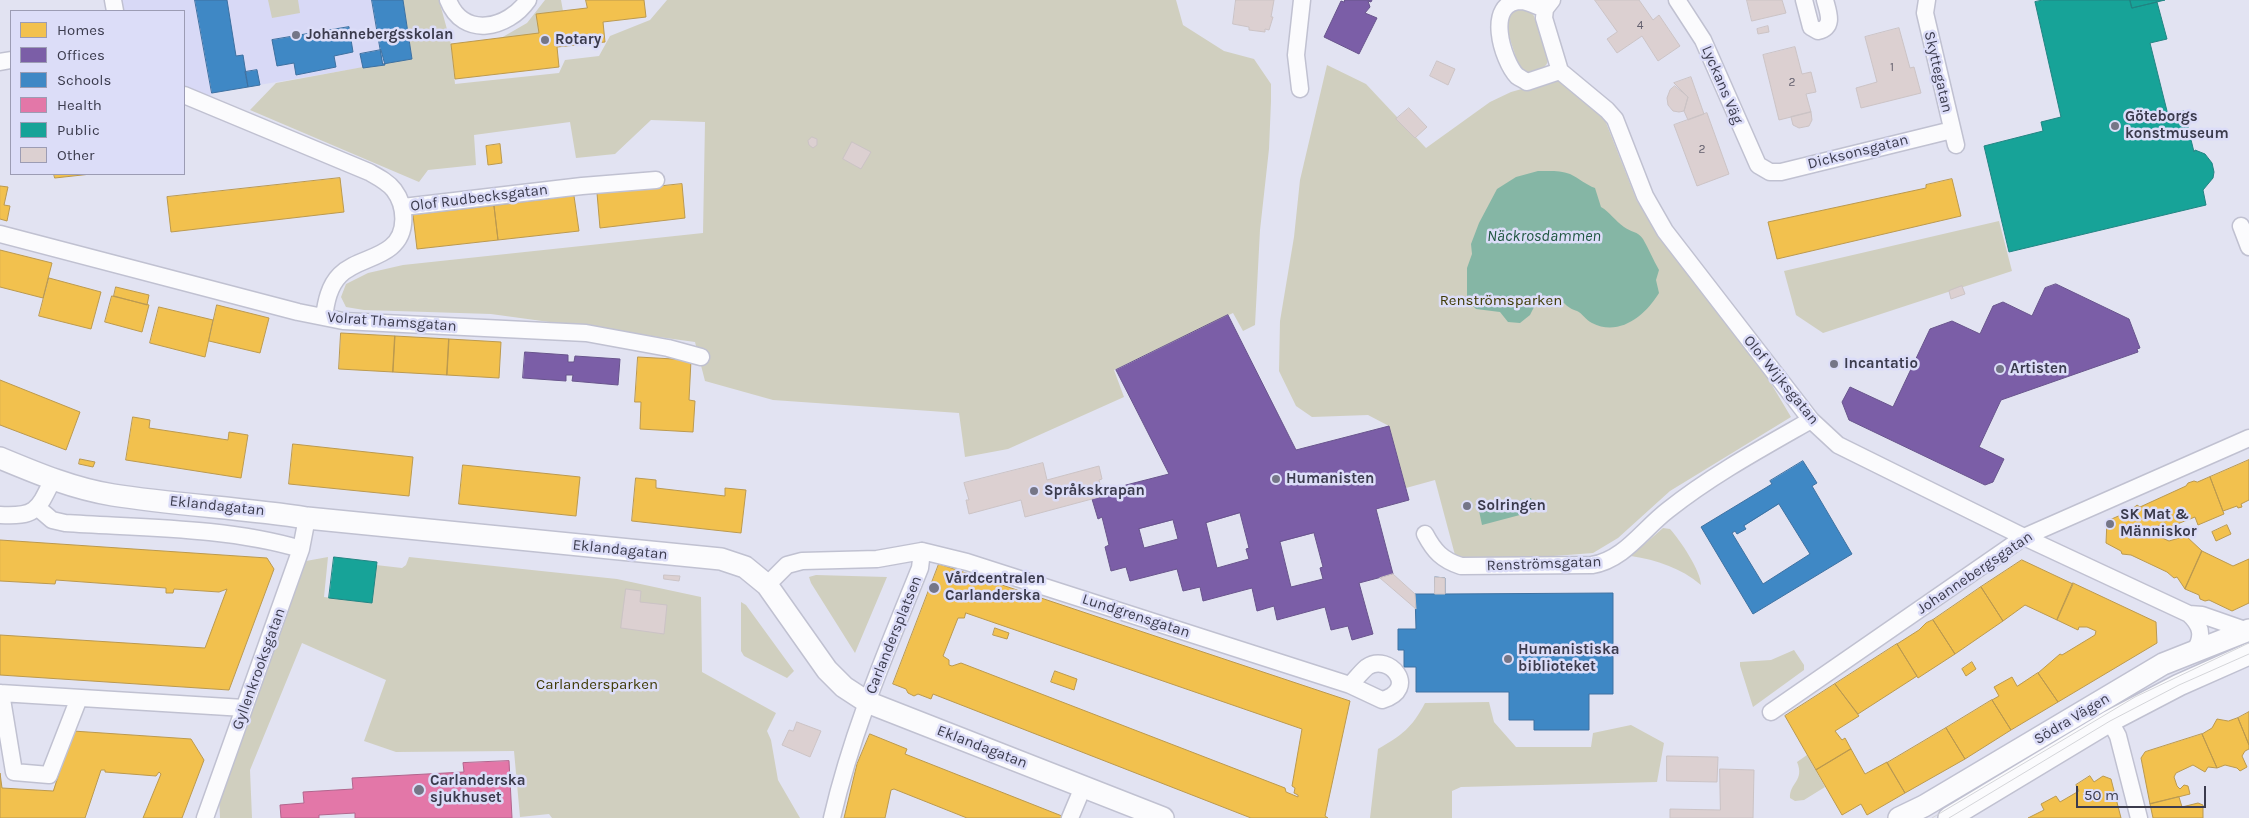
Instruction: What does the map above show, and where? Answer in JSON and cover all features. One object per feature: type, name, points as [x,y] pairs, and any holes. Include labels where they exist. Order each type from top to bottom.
[{"type":"street","points":[[448,0],[452,12],[464,22],[481,26],[504,22],[520,12],[528,0]]},
{"type":"street","points":[[1300,89],[1296,55],[1302,0]]},
{"type":"street","name":"Lyckans Väg","points":[[1677,0],[1703,40],[1740,128],[1758,165],[1765,171]]},
{"type":"street","points":[[1804,0],[1809,22],[1818,31],[1824,30],[1830,18],[1825,0]]},
{"type":"street","name":"Skyttegatan","points":[[1927,0],[1925,13],[1954,137]]},
{"type":"street","points":[[1523,1],[1549,5],[1544,14],[1545,26],[1560,71],[1527,82],[1516,75],[1505,51],[1498,24],[1502,11],[1508,4],[1523,1]]},
{"type":"street","name":"Olof Wijksgatan","points":[[1560,71],[1607,110],[1615,119],[1645,196],[1665,231],[1811,420],[1838,445],[2024,537],[2189,614],[2202,615],[2247,630]]},
{"type":"street","name":"Olof Rudbecksgatan","points":[[185,95],[369,172],[385,181],[394,189],[403,207],[582,186],[656,180]]},
{"type":"street","name":"Dicksonsgatan","points":[[1765,171],[1782,172],[1954,137]]},
{"type":"street","points":[[324,317],[332,285],[341,274],[395,244],[403,224],[403,207]]},
{"type":"street","points":[[2241,226],[2249,247]]},
{"type":"street","name":"Volrat Thamsgatan","points":[[0,234],[343,321],[586,334],[668,348],[701,357]]},
{"type":"street","name":"Renströmsgatan","points":[[1425,534],[1434,550],[1448,562],[1461,566],[1592,566],[1607,563],[1620,554],[1674,505],[1734,464],[1811,420]]},
{"type":"street","name":"Johannebergsgatan","points":[[1771,712],[2024,537],[2249,438]]},
{"type":"street","name":"Eklandagatan","points":[[0,458],[53,479],[112,495],[258,510],[307,518],[721,559],[745,567],[767,585],[827,670],[844,687],[867,702],[1163,818]]},
{"type":"street","points":[[0,515],[29,513],[38,508],[53,479]]},
{"type":"street","name":"Eklandagatan","points":[[38,508],[52,520],[65,523],[224,534],[276,541],[301,549]]},
{"type":"street","name":"Gyllenkrooksgatan","points":[[204,818],[301,549],[307,518]]},
{"type":"street","name":"Carlandersplatsen","points":[[767,585],[791,563],[877,558],[922,551],[920,568],[867,702],[843,771],[832,818]]},
{"type":"street","name":"Lundgrensgatan","points":[[922,551],[966,562],[1350,685]]},
{"type":"street","points":[[2189,614],[2196,620],[2202,635],[2195,650]]},
{"type":"street","name":"Södra Vägen","points":[[1899,818],[1924,806],[2163,664],[2247,630]]},
{"type":"street","name":"Södra Vägen","points":[[1949,818],[2110,721],[2179,685],[2249,654]]},
{"type":"street","points":[[78,698],[49,775],[14,772],[0,693],[244,708]]},
{"type":"street","points":[[2110,721],[2118,736],[2139,818]]},
{"type":"street","points":[[1070,818],[1083,787]]},
{"type":"shaded area","name":"Johannebergsskolan","points":[[119,0],[403,0],[412,59],[212,93],[209,98],[185,87],[185,10],[121,10]]},
{"type":"green space","points":[[268,0],[298,0],[300,13],[272,18]]},
{"type":"green space","points":[[403,0],[439,0],[451,44],[455,84],[559,73],[565,60],[599,56],[610,36],[650,20],[667,0],[1176,0],[1183,25],[1224,51],[1254,59],[1271,84],[1269,149],[1260,230],[1255,325],[1243,331],[1233,313],[1114,370],[1124,397],[1008,449],[965,457],[959,413],[773,400],[705,381],[695,342],[491,314],[364,310],[346,307],[341,297],[346,284],[368,273],[403,265],[703,233],[705,122],[651,120],[615,154],[576,158],[570,122],[474,135],[476,165],[428,170],[419,182],[250,110],[276,83],[412,58]]},
{"type":"green space","points":[[545,0],[561,0],[563,11],[537,14],[539,34],[501,38],[527,23]]},
{"type":"green space","points":[[1521,8],[1531,12],[1534,16],[1548,56],[1545,67],[1528,74],[1520,70],[1506,27],[1510,13]]},
{"type":"green space","name":"Renströmsparken","points":[[1327,65],[1366,84],[1426,148],[1490,102],[1511,92],[1561,78],[1603,115],[1637,201],[1760,365],[1791,417],[1670,491],[1618,538],[1593,553],[1541,557],[1465,558],[1455,555],[1435,480],[1406,488],[1389,426],[1368,415],[1312,417],[1296,406],[1279,371],[1280,321],[1294,237],[1300,180]]},
{"type":"green space","points":[[1999,221],[2012,271],[1823,333],[1796,315],[1784,271]]},
{"type":"green space","points":[[1663,528],[1670,529],[1684,548],[1698,572],[1701,585],[1685,574],[1668,566],[1631,556]]},
{"type":"green space","name":"Carlandersparken","points":[[328,557],[324,597],[372,603],[376,565],[402,568],[406,565],[409,557],[617,579],[701,597],[702,672],[776,713],[767,731],[771,740],[778,780],[800,818],[552,818],[549,814],[520,817],[514,751],[396,752],[364,741],[386,680],[302,643],[250,770],[252,818],[220,818],[219,798],[235,739],[306,561]]},
{"type":"green space","points":[[816,575],[887,577],[855,653],[811,583],[809,577]]},
{"type":"green space","points":[[741,602],[746,605],[794,671],[787,678],[744,656],[741,651]]},
{"type":"green space","points":[[1794,650],[1804,665],[1804,670],[1753,707],[1740,662],[1771,660]]},
{"type":"green space","points":[[1489,702],[1494,722],[1516,747],[1591,747],[1593,733],[1631,725],[1664,743],[1657,782],[1461,787],[1452,791],[1452,818],[1370,818],[1378,749],[1406,730],[1416,719],[1425,703]]},
{"type":"green space","points":[[1807,755],[1825,787],[1804,800],[1795,801],[1790,798],[1790,793],[1799,774],[1797,762]]},
{"type":"water","name":"Näckrosdammen","points":[[1538,171],[1566,173],[1595,188],[1601,207],[1626,229],[1639,234],[1643,239],[1659,270],[1656,280],[1659,293],[1639,316],[1630,322],[1621,326],[1602,327],[1590,322],[1579,312],[1564,303],[1545,307],[1537,301],[1530,315],[1520,323],[1508,322],[1500,312],[1476,309],[1470,303],[1467,296],[1467,268],[1472,254],[1471,244],[1479,223],[1497,189],[1516,177]]},
{"type":"water","points":[[1531,498],[1535,511],[1482,525],[1479,511]]},
{"type":"building: Homes","name":"Rotary","points":[[586,0],[644,0],[646,17],[603,22],[605,42],[557,47],[559,67],[455,79],[451,44],[539,33],[536,14],[587,8]]},
{"type":"building: Homes","points":[[500,144],[502,163],[488,165],[486,146]]},
{"type":"building: Homes","points":[[54,175],[82,175],[55,178]]},
{"type":"building: Homes","points":[[340,178],[344,212],[171,232],[167,197]]},
{"type":"building: Homes","points":[[1952,179],[1961,216],[1777,259],[1768,222],[1926,188],[1926,185]]},
{"type":"building: Homes","points":[[682,184],[685,218],[600,228],[597,193]]},
{"type":"building: Homes","points":[[0,186],[8,187],[4,205],[10,206],[7,221],[0,219]]},
{"type":"building: Homes","points":[[574,196],[579,231],[498,240],[494,206]]},
{"type":"building: Homes","points":[[494,206],[498,240],[417,249],[413,215]]},
{"type":"building: Homes","points":[[0,250],[52,263],[43,298],[0,287]]},
{"type":"building: Homes","points":[[49,278],[101,292],[91,329],[39,316]]},
{"type":"building: Homes","points":[[116,287],[149,295],[147,305],[114,296]]},
{"type":"building: Homes","points":[[112,296],[149,305],[142,332],[105,322]]},
{"type":"building: Homes","points":[[217,305],[269,318],[260,353],[209,341]]},
{"type":"building: Homes","points":[[159,307],[213,320],[205,357],[150,343]]},
{"type":"building: Homes","points":[[341,333],[395,336],[393,372],[339,369]]},
{"type":"building: Homes","points":[[395,336],[449,339],[447,375],[393,372]]},
{"type":"building: Homes","points":[[449,339],[501,342],[499,378],[447,375]]},
{"type":"building: Homes","points":[[638,357],[691,360],[689,400],[695,401],[693,432],[640,429],[641,402],[635,402]]},
{"type":"building: Homes","points":[[0,380],[80,412],[66,450],[0,425]]},
{"type":"building: Homes","points":[[133,417],[150,420],[149,428],[228,440],[229,432],[248,435],[241,478],[126,460]]},
{"type":"building: Homes","points":[[293,444],[413,457],[409,496],[289,484]]},
{"type":"building: Homes","points":[[80,459],[95,462],[93,467],[79,464]]},
{"type":"building: Homes","points":[[2249,460],[2249,500],[2241,504],[2242,507],[2238,508],[2237,506],[2223,511],[2210,477]]},
{"type":"building: Homes","points":[[463,465],[580,477],[576,516],[459,504]]},
{"type":"building: Homes","points":[[2210,477],[2224,514],[2198,525],[2195,517],[2167,528],[2165,523],[2156,527],[2160,537],[2169,541],[2186,536],[2202,551],[2185,589],[2177,577],[2174,578],[2167,572],[2131,555],[2122,554],[2121,551],[2106,543],[2107,521],[2130,511],[2137,505],[2140,507],[2186,486],[2188,483]]},
{"type":"building: Homes","points":[[636,478],[656,480],[656,488],[725,496],[725,488],[746,490],[741,533],[632,521]]},
{"type":"building: Homes","points":[[2227,525],[2231,534],[2216,541],[2212,532]]},
{"type":"building: Homes","points":[[0,540],[267,558],[274,569],[229,690],[0,675],[0,635],[205,648],[227,589],[219,592],[174,589],[173,593],[166,593],[166,588],[56,580],[55,584],[0,581]]},
{"type":"building: Homes","points":[[2202,551],[2233,566],[2249,559],[2249,603],[2232,611],[2209,600],[2200,599],[2199,595],[2185,589]]},
{"type":"building: Homes","points":[[2022,560],[2073,584],[2057,620],[2025,605],[2003,621],[1981,587]]},
{"type":"building: Homes","points":[[939,564],[1350,701],[1325,816],[1328,818],[1251,818],[933,694],[931,699],[918,694],[914,696],[908,693],[906,689],[893,684]],"holes":[[[966,613],[1302,729],[1292,786],[1295,788],[1294,793],[1298,797],[1286,792],[1285,788],[961,663],[949,665],[949,660],[943,656],[958,618],[964,618]]]},
{"type":"building: Homes","points":[[2073,583],[2156,622],[2157,643],[2058,702],[2038,673],[2060,654],[2062,655],[2095,635],[2096,631],[2087,627],[2079,627],[2078,630],[2057,620]]},
{"type":"building: Homes","points":[[1981,587],[2003,621],[1955,654],[1933,620]]},
{"type":"building: Homes","points":[[1933,620],[1955,654],[1918,678],[1897,644]]},
{"type":"building: Homes","points":[[995,628],[1009,633],[1007,639],[993,635]]},
{"type":"building: Homes","points":[[1897,644],[1917,676],[1858,714],[1835,684]]},
{"type":"building: Homes","points":[[1972,662],[1976,669],[1966,676],[1962,669]]},
{"type":"building: Homes","points":[[1055,671],[1077,679],[1074,690],[1051,682]]},
{"type":"building: Homes","points":[[2038,673],[2058,702],[2011,730],[1992,700],[1999,696],[1994,687],[2012,677],[2017,686]]},
{"type":"building: Homes","points":[[1835,684],[1859,716],[1835,731],[1842,740],[1845,738],[1851,749],[1816,770],[1785,716]]},
{"type":"building: Homes","points":[[1992,700],[2011,730],[1965,759],[1946,728]]},
{"type":"building: Homes","points":[[2249,712],[2249,745],[2238,718]]},
{"type":"building: Homes","points":[[2238,718],[2249,745],[2249,749],[2242,756],[2247,767],[2240,771],[2237,768],[2225,765],[2217,768],[2202,734],[2212,728],[2217,719],[2228,721]]},
{"type":"building: Homes","points":[[1946,728],[1965,759],[1905,793],[1887,763]]},
{"type":"building: Homes","points":[[73,731],[191,739],[204,760],[182,818],[143,818],[161,774],[159,772],[156,776],[105,772],[105,770],[101,770],[85,818],[0,818],[0,773],[2,788],[53,791]]},
{"type":"building: Homes","points":[[870,734],[907,749],[905,754],[1067,818],[967,818],[894,789],[891,790],[885,818],[844,818],[857,764]]},
{"type":"building: Homes","points":[[2202,734],[2217,768],[2208,767],[2205,772],[2193,765],[2176,773],[2174,777],[2177,786],[2180,789],[2184,785],[2188,786],[2190,794],[2150,804],[2141,758],[2145,752]]},
{"type":"building: Homes","points":[[1851,749],[1865,774],[1887,762],[1905,793],[1867,815],[1861,804],[1842,815],[1816,770]]},
{"type":"building: Homes","points":[[2090,776],[2094,782],[2103,776],[2111,779],[2121,818],[2028,818],[2044,810],[2041,804],[2056,796],[2060,802],[2079,791],[2076,785]]},
{"type":"building: Homes","points":[[2179,797],[2182,807],[2198,803],[2203,805],[2203,818],[2153,818],[2150,804]]},
{"type":"building: Offices","points":[[1345,0],[1372,0],[1371,2],[1368,1],[1370,7],[1365,13],[1377,18],[1359,54],[1324,37],[1341,1],[1344,2]]},
{"type":"building: Offices","name":"Artisten","points":[[2056,284],[2129,319],[2140,348],[2137,349],[2138,352],[2001,400],[1979,447],[2004,459],[1993,482],[1985,485],[1849,420],[1842,402],[1850,387],[1893,407],[1930,329],[1952,321],[1980,334],[1993,306],[2003,302],[2032,316],[2045,288]]},
{"type":"building: Offices","name":"Humanisten","points":[[1228,315],[1296,450],[1389,426],[1409,500],[1376,509],[1393,574],[1359,583],[1373,634],[1352,640],[1348,626],[1331,630],[1325,607],[1277,620],[1274,606],[1257,611],[1252,588],[1203,601],[1200,587],[1183,591],[1177,569],[1130,581],[1126,567],[1111,571],[1105,547],[1109,545],[1102,517],[1098,519],[1092,499],[1109,494],[1126,485],[1169,474],[1116,370]],"holes":[[[1240,513],[1249,548],[1246,549],[1249,559],[1217,568],[1206,523]],[[1173,520],[1178,539],[1144,548],[1139,529]],[[1314,533],[1323,567],[1320,568],[1323,579],[1291,587],[1280,542]]]},
{"type":"building: Offices","points":[[525,352],[568,355],[568,362],[574,362],[575,356],[620,359],[618,385],[572,381],[573,375],[566,375],[566,381],[523,378]]},
{"type":"building: Schools","points":[[195,0],[227,0],[236,56],[243,55],[248,87],[212,93]]},
{"type":"building: Schools","points":[[372,0],[403,0],[412,59],[383,64]]},
{"type":"building: Schools","points":[[349,27],[353,52],[334,56],[336,67],[296,75],[294,63],[277,66],[272,40]]},
{"type":"building: Schools","points":[[381,50],[385,65],[363,68],[360,54]]},
{"type":"building: Schools","points":[[257,70],[260,85],[248,87],[245,72]]},
{"type":"building: Schools","points":[[1803,461],[1817,483],[1812,486],[1852,554],[1753,614],[1701,527],[1772,484],[1770,481]],"holes":[[[1779,504],[1810,554],[1763,584],[1732,533],[1735,531],[1737,534],[1746,529],[1744,526]]]},
{"type":"building: Schools","name":"Humanistiska biblioteket","points":[[1435,577],[1445,578],[1445,594],[1613,593],[1613,694],[1589,694],[1589,730],[1534,730],[1534,720],[1509,720],[1509,692],[1416,692],[1416,667],[1404,667],[1404,650],[1398,650],[1398,629],[1416,629],[1415,594],[1435,594]]},
{"type":"building: Health","name":"Carlanderska sjukhuset","points":[[509,761],[512,818],[355,818],[355,813],[319,815],[319,818],[281,818],[280,805],[304,803],[303,792],[353,789],[352,778],[464,772],[463,763]]},
{"type":"building: Public","name":"Göteborgs konstmuseum","points":[[2043,0],[2130,0],[2132,8],[2157,2],[2167,39],[2150,43],[2168,115],[2184,111],[2194,152],[2195,150],[2205,154],[2212,163],[2213,178],[2203,190],[2206,205],[2009,252],[1984,146],[2043,131],[2041,122],[2061,117],[2035,2]]},
{"type":"building: Public","points":[[2130,0],[2165,0],[2132,8]]},
{"type":"building: Public","points":[[334,557],[377,562],[372,603],[329,598]]},
{"type":"building: Other","points":[[1236,0],[1274,0],[1271,17],[1273,17],[1269,30],[1265,29],[1265,32],[1249,30],[1249,27],[1233,24]]},
{"type":"building: Other","points":[[1595,0],[1639,0],[1653,20],[1659,15],[1680,46],[1658,61],[1642,36],[1617,53],[1607,39],[1617,32]]},
{"type":"building: Other","points":[[1747,0],[1782,0],[1786,13],[1752,21]]},
{"type":"building: Other","points":[[1768,26],[1769,32],[1758,34],[1757,29]]},
{"type":"building: Other","points":[[1899,28],[1910,68],[1914,67],[1921,93],[1861,108],[1856,88],[1877,82],[1865,37]]},
{"type":"building: Other","points":[[1795,47],[1802,74],[1811,72],[1816,92],[1806,94],[1811,112],[1779,120],[1763,55]]},
{"type":"building: Other","points":[[1437,61],[1455,69],[1448,85],[1430,76]]},
{"type":"building: Other","points":[[1691,77],[1704,114],[1688,120],[1684,111],[1688,97],[1674,83]]},
{"type":"building: Other","points":[[1675,86],[1688,97],[1684,111],[1673,111],[1668,105],[1667,98],[1670,90]]},
{"type":"building: Other","points":[[1409,108],[1427,127],[1415,138],[1396,119]]},
{"type":"building: Other","points":[[1811,112],[1812,120],[1809,126],[1799,128],[1793,125],[1791,117]]},
{"type":"building: Other","points":[[1707,113],[1729,174],[1697,186],[1674,125]]},
{"type":"building: Other","points":[[812,137],[817,139],[817,145],[813,148],[809,145],[808,141]]},
{"type":"building: Other","points":[[852,142],[871,152],[861,169],[843,159]]},
{"type":"building: Other","points":[[1962,286],[1965,294],[1951,299],[1949,291]]},
{"type":"building: Other","name":"Språkskrapan","points":[[1043,463],[1047,480],[1099,466],[1102,479],[1099,480],[1103,496],[1025,517],[1021,500],[969,514],[966,500],[969,500],[964,483]]},
{"type":"building: Other","points":[[1393,574],[1415,594],[1416,609],[1380,578]]},
{"type":"building: Other","points":[[664,575],[680,576],[679,581],[664,579]]},
{"type":"building: Other","points":[[1435,577],[1445,578],[1445,594],[1435,594]]},
{"type":"building: Other","points":[[626,589],[641,591],[640,602],[667,605],[664,634],[621,628]]},
{"type":"building: Other","points":[[797,722],[821,731],[810,757],[782,745],[789,730],[793,731]]},
{"type":"building: Other","points":[[1667,756],[1718,757],[1717,782],[1667,781]]},
{"type":"building: Other","points":[[1720,769],[1754,770],[1753,818],[1670,818],[1670,809],[1720,810]]},
{"type":"tram line","points":[[1932,818],[2135,697],[2249,643]]},
{"type":"tram line","points":[[1949,818],[2110,721],[2179,685],[2249,654]]},
{"type":"place","name":"Johannebergsskolan","points":[[296,35]]},
{"type":"place","name":"Rotary","points":[[545,40]]},
{"type":"place","name":"Göteborgs konstmuseum","points":[[2115,126]]},
{"type":"place","name":"Incantatio","points":[[1834,364]]},
{"type":"place","name":"Artisten","points":[[2000,369]]},
{"type":"place","name":"Humanisten","points":[[1276,479]]},
{"type":"place","name":"Språkskrapan","points":[[1034,491]]},
{"type":"place","name":"Solringen","points":[[1467,506]]},
{"type":"place","name":"SK Mat & Människor","points":[[2110,524]]},
{"type":"place","name":"Vårdcentralen Carlanderska","points":[[934,588]]},
{"type":"place","name":"Humanistiska biblioteket","points":[[1508,659]]},
{"type":"place","name":"Carlanderska sjukhuset","points":[[419,790]]}]
